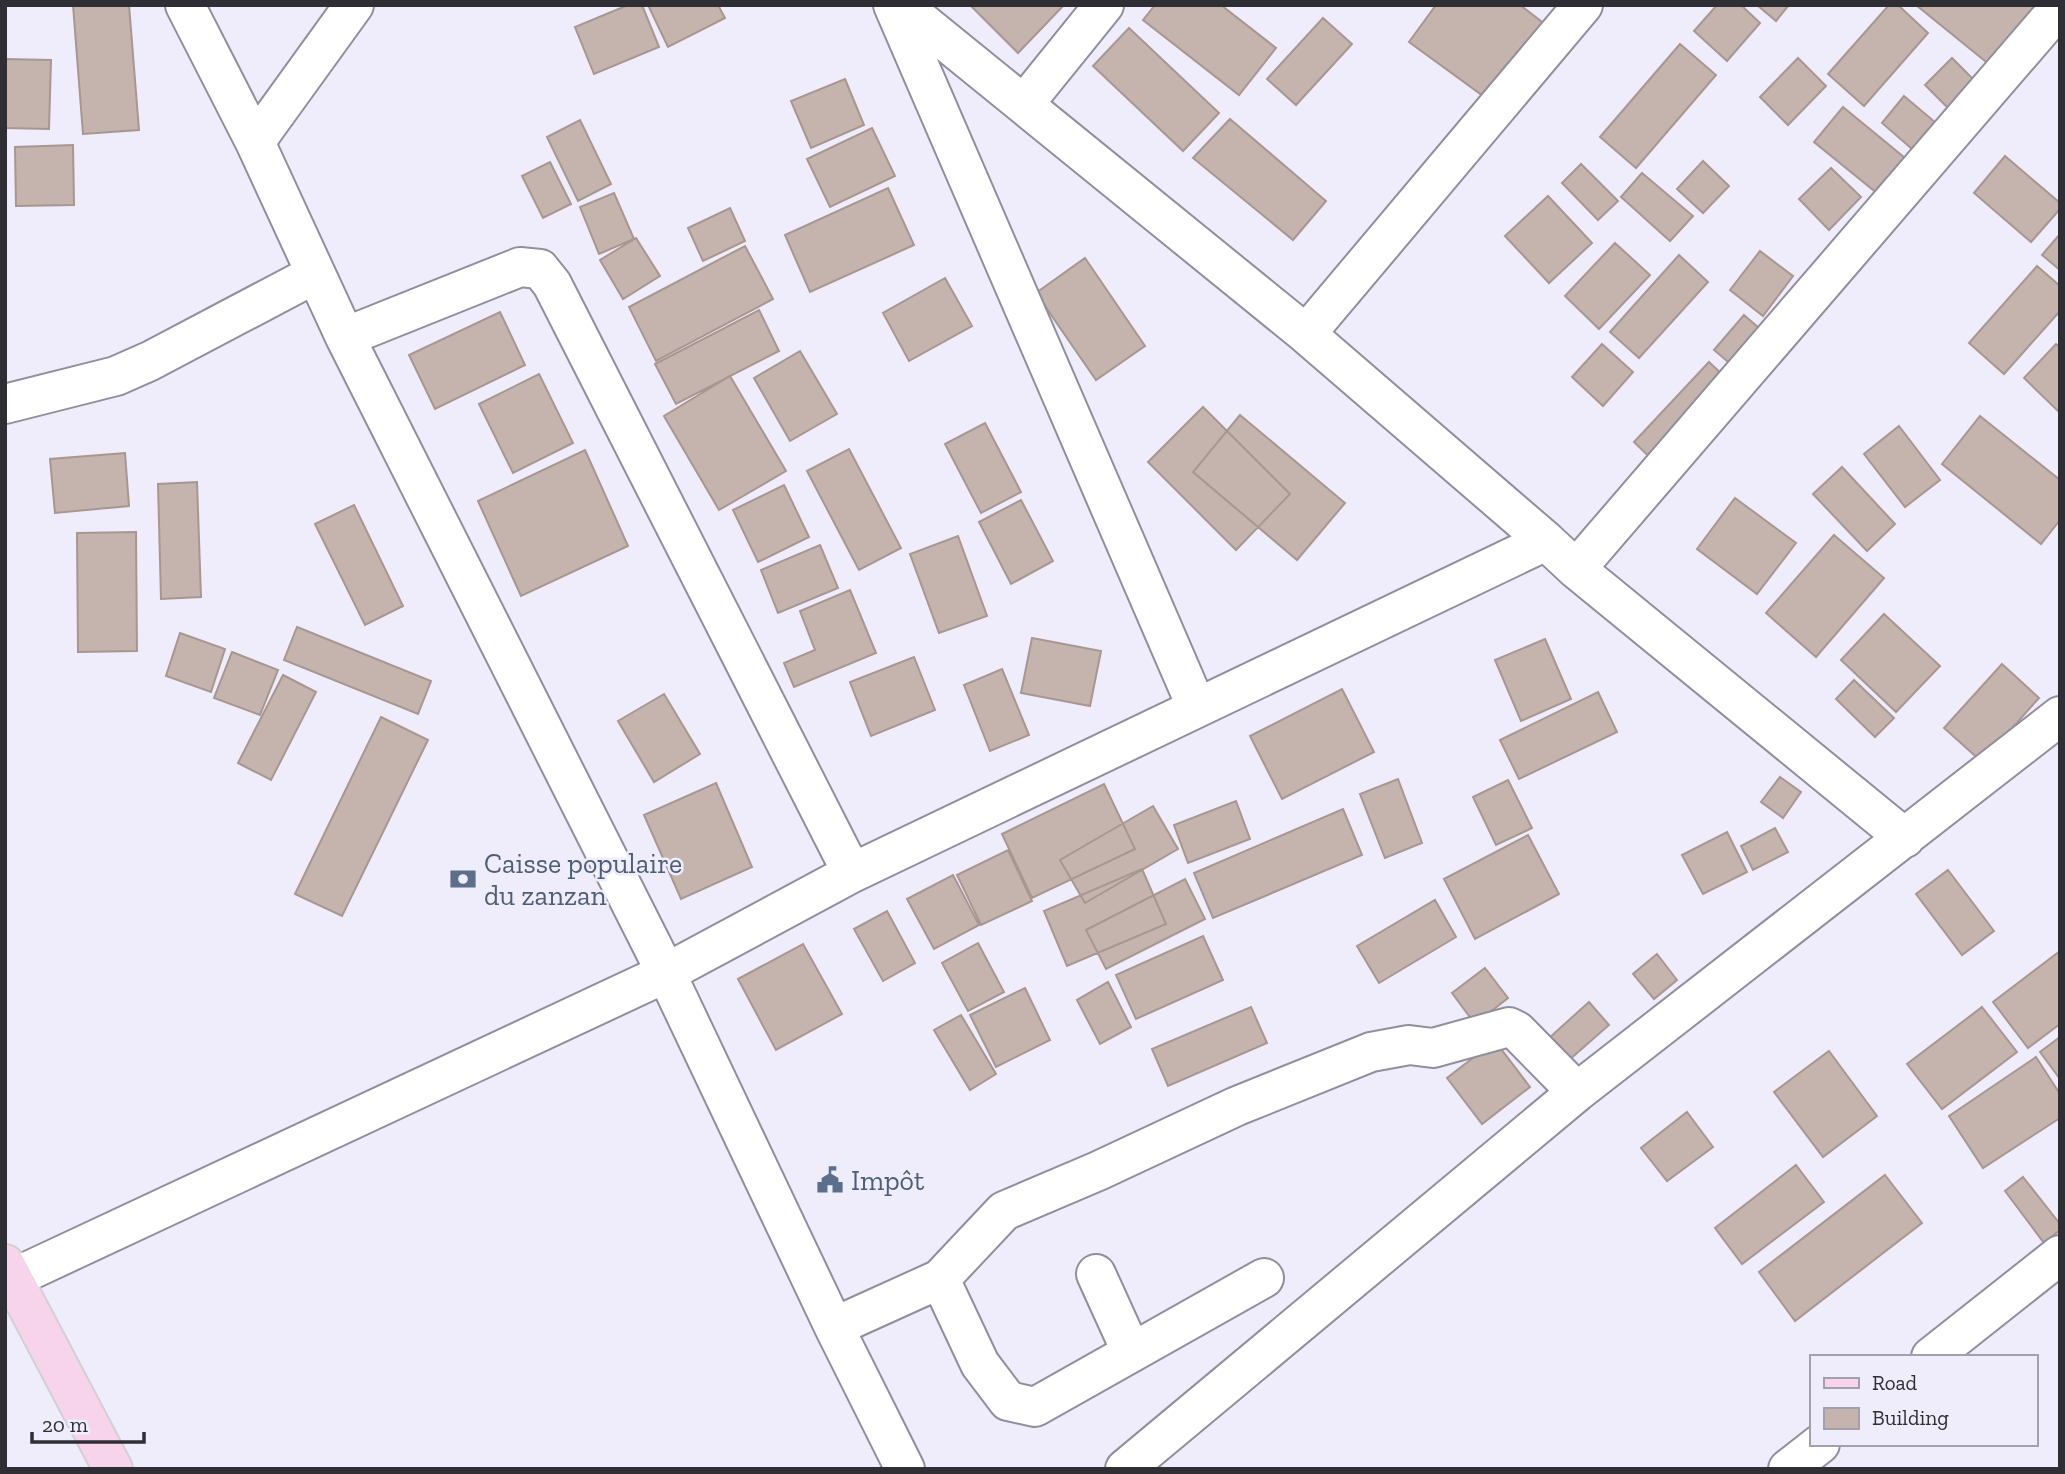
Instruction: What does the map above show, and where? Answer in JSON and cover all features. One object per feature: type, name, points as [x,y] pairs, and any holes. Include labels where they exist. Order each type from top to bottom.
[{"type":"main road","points":[[8,1275],[113,1469]]},
{"type":"street","points":[[185,5],[255,142],[345,337],[666,973],[834,1327],[905,1469]]},
{"type":"street","points":[[255,142],[354,5]]},
{"type":"street","points":[[893,5],[1197,708]]},
{"type":"street","points":[[901,5],[1306,334],[1576,569],[1905,838]]},
{"type":"street","points":[[1024,104],[1104,5]]},
{"type":"street","points":[[1306,334],[1583,5]]},
{"type":"street","points":[[1576,569],[2060,7]]},
{"type":"street","points":[[345,337],[520,267],[540,269],[552,284],[852,873]]},
{"type":"street","points":[[5,404],[116,376],[150,361],[315,274]]},
{"type":"street","points":[[8,1275],[666,973],[852,873],[1546,541]]},
{"type":"street","points":[[1125,1469],[1577,1092],[2060,716]]},
{"type":"street","points":[[834,1327],[940,1279],[1004,1211],[1098,1171],[1237,1106],[1371,1052],[1409,1045],[1433,1048],[1509,1027],[1517,1031],[1577,1092]]},
{"type":"street","points":[[1934,1355],[2060,1255]]},
{"type":"street","points":[[1096,1274],[1131,1351]]},
{"type":"street","points":[[940,1279],[980,1364],[1008,1401],[1035,1406],[1264,1278]]},
{"type":"street","points":[[1788,1469],[1817,1446]]},
{"type":"building","points":[[73,5],[129,5],[139,130],[83,134]]},
{"type":"building","points":[[628,5],[642,5],[659,47],[594,74],[575,27]]},
{"type":"building","points":[[648,5],[718,5],[725,18],[668,47]]},
{"type":"building","points":[[970,5],[1064,5],[1018,53]]},
{"type":"building","points":[[1155,5],[1221,5],[1276,48],[1239,95],[1143,20]]},
{"type":"building","points":[[1436,5],[1520,5],[1546,25],[1490,101],[1409,42]]},
{"type":"building","points":[[1717,5],[1741,5],[1760,23],[1727,61],[1694,31]]},
{"type":"building","points":[[1757,5],[1789,5],[1776,21]]},
{"type":"building","points":[[1889,5],[1898,5],[1928,33],[1864,106],[1828,74]]},
{"type":"building","points":[[1916,5],[2037,5],[1990,65]]},
{"type":"building","points":[[1323,18],[1352,44],[1296,105],[1267,79]]},
{"type":"building","points":[[1129,28],[1219,113],[1183,151],[1093,66]]},
{"type":"building","points":[[1680,44],[1716,75],[1636,168],[1600,137]]},
{"type":"building","points":[[1798,58],[1826,86],[1788,125],[1760,97]]},
{"type":"building","points":[[1952,58],[1980,86],[1953,113],[1925,85]]},
{"type":"building","points":[[5,59],[51,60],[49,129],[5,128]]},
{"type":"building","points":[[845,79],[864,125],[811,148],[791,101]]},
{"type":"building","points":[[1904,96],[1942,128],[1919,155],[1882,123]]},
{"type":"building","points":[[1843,107],[1911,163],[1883,198],[1814,142]]},
{"type":"building","points":[[1230,119],[1326,201],[1293,240],[1193,158]]},
{"type":"building","points":[[580,120],[611,184],[578,201],[547,137]]},
{"type":"building","points":[[872,128],[895,176],[830,207],[807,159]]},
{"type":"building","points":[[73,145],[74,205],[16,206],[15,147]]},
{"type":"building","points":[[2005,156],[2060,203],[2060,209],[2031,242],[1974,193]]},
{"type":"building","points":[[1703,161],[1729,186],[1703,213],[1677,189]]},
{"type":"building","points":[[550,162],[571,204],[543,218],[522,176]]},
{"type":"building","points":[[1581,164],[1618,201],[1598,220],[1562,183]]},
{"type":"building","points":[[1831,168],[1861,197],[1829,230],[1799,199]]},
{"type":"building","points":[[1642,173],[1693,216],[1670,241],[1621,197]]},
{"type":"building","points":[[888,188],[914,245],[810,292],[785,235]]},
{"type":"building","points":[[614,193],[634,239],[599,254],[580,207]]},
{"type":"building","points":[[1548,196],[1592,243],[1549,283],[1505,236]]},
{"type":"building","points":[[730,208],[745,241],[703,261],[688,228]]},
{"type":"building","points":[[2060,234],[2060,270],[2042,255]]},
{"type":"building","points":[[636,238],[660,276],[623,299],[600,260]]},
{"type":"building","points":[[1615,243],[1650,275],[1599,329],[1565,296]]},
{"type":"building","points":[[745,246],[773,299],[656,361],[629,307]]},
{"type":"building","points":[[1760,251],[1793,276],[1763,316],[1730,290]]},
{"type":"building","points":[[1679,255],[1708,282],[1639,358],[1610,332]]},
{"type":"building","points":[[1085,258],[1145,346],[1096,380],[1036,293]]},
{"type":"building","points":[[2037,266],[2060,286],[2060,311],[2004,374],[1969,343]]},
{"type":"building","points":[[945,278],[972,326],[909,361],[883,313]]},
{"type":"building","points":[[759,310],[779,351],[676,404],[655,364]]},
{"type":"building","points":[[500,312],[525,365],[435,409],[409,355]]},
{"type":"building","points":[[1744,315],[1782,348],[1752,382],[1714,350]]},
{"type":"building","points":[[1602,344],[1633,372],[1603,406],[1572,377]]},
{"type":"building","points":[[2056,344],[2060,347],[2060,413],[2024,378]]},
{"type":"building","points":[[800,351],[837,414],[790,441],[754,378]]},
{"type":"building","points":[[1709,362],[1739,390],[1664,471],[1634,442]]},
{"type":"building","points":[[539,374],[573,443],[513,473],[479,404]]},
{"type":"building","points":[[730,376],[786,471],[719,510],[664,416]]},
{"type":"building","points":[[1203,407],[1290,494],[1236,550],[1148,462]]},
{"type":"building","points":[[1240,415],[1345,503],[1297,560],[1193,472]]},
{"type":"building","points":[[1980,416],[2060,480],[2060,520],[2041,544],[1942,464]]},
{"type":"building","points":[[985,423],[1021,492],[981,513],[945,444]]},
{"type":"building","points":[[1899,426],[1940,480],[1905,507],[1864,454]]},
{"type":"building","points":[[849,449],[901,548],[859,570],[807,471]]},
{"type":"building","points":[[585,450],[628,546],[521,596],[478,501]]},
{"type":"building","points":[[125,453],[129,506],[55,513],[50,459]]},
{"type":"building","points":[[1842,467],[1895,524],[1867,551],[1813,494]]},
{"type":"building","points":[[197,482],[201,597],[161,599],[158,484]]},
{"type":"building","points":[[784,485],[809,537],[758,562],[733,510]]},
{"type":"building","points":[[1735,498],[1796,543],[1757,594],[1697,549]]},
{"type":"building","points":[[1021,500],[1053,561],[1011,584],[979,522]]},
{"type":"building","points":[[354,505],[403,606],[365,625],[315,524]]},
{"type":"building","points":[[136,532],[137,651],[78,652],[77,533]]},
{"type":"building","points":[[1834,535],[1884,578],[1816,657],[1766,613]]},
{"type":"building","points":[[958,536],[987,616],[939,633],[910,554]]},
{"type":"building","points":[[820,545],[838,588],[778,613],[761,570]]},
{"type":"building","points":[[850,590],[876,653],[794,687],[784,663],[815,650],[800,611]]},
{"type":"building","points":[[1884,614],[1940,666],[1896,712],[1841,660]]},
{"type":"building","points":[[297,627],[431,681],[418,714],[284,660]]},
{"type":"building","points":[[180,633],[225,649],[211,692],[166,676]]},
{"type":"building","points":[[1032,638],[1101,651],[1090,706],[1021,693]]},
{"type":"building","points":[[1545,639],[1571,699],[1521,721],[1495,660]]},
{"type":"building","points":[[232,652],[278,670],[260,715],[214,698]]},
{"type":"building","points":[[914,657],[935,710],[871,736],[850,682]]},
{"type":"building","points":[[2002,664],[2039,698],[1982,762],[1944,728]]},
{"type":"building","points":[[1002,669],[1029,735],[990,751],[964,685]]},
{"type":"building","points":[[283,675],[316,692],[271,780],[238,763]]},
{"type":"building","points":[[1854,680],[1894,718],[1875,737],[1836,699]]},
{"type":"building","points":[[1342,689],[1374,752],[1282,799],[1250,736]]},
{"type":"building","points":[[1598,692],[1617,732],[1519,779],[1500,740]]},
{"type":"building","points":[[664,694],[700,754],[654,782],[618,721]]},
{"type":"building","points":[[381,717],[428,740],[342,916],[295,894]]},
{"type":"building","points":[[1780,777],[1801,792],[1783,818],[1761,802]]},
{"type":"building","points":[[1398,779],[1422,843],[1385,858],[1360,794]]},
{"type":"building","points":[[1508,780],[1532,828],[1496,845],[1473,797]]},
{"type":"building","points":[[716,783],[752,867],[681,899],[644,815]]},
{"type":"building","points":[[1104,784],[1135,849],[1032,898],[1002,834]]},
{"type":"building","points":[[1236,801],[1250,839],[1188,863],[1174,825]]},
{"type":"building","points":[[1153,806],[1178,849],[1085,903],[1060,860]]},
{"type":"building","points":[[1343,809],[1362,855],[1213,918],[1194,873]]},
{"type":"building","points":[[1775,828],[1788,852],[1753,870],[1741,846]]},
{"type":"building","points":[[1727,832],[1747,872],[1703,894],[1682,855]]},
{"type":"building","points":[[1528,835],[1559,894],[1475,939],[1444,879]]},
{"type":"building","points":[[1008,850],[1032,901],[981,925],[957,875]]},
{"type":"building","points":[[1142,869],[1166,924],[1067,966],[1044,911]]},
{"type":"building","points":[[1948,870],[1994,931],[1962,955],[1916,894]]},
{"type":"building","points":[[953,875],[979,925],[934,949],[907,899]]},
{"type":"building","points":[[1185,879],[1205,919],[1106,969],[1086,930]]},
{"type":"building","points":[[1435,900],[1456,937],[1379,983],[1357,946]]},
{"type":"building","points":[[887,911],[915,963],[883,981],[854,929]]},
{"type":"building","points":[[1203,936],[1223,980],[1136,1019],[1116,975]]},
{"type":"building","points":[[978,943],[1004,992],[968,1011],[942,963]]},
{"type":"building","points":[[803,944],[842,1014],[776,1050],[738,979]]},
{"type":"building","points":[[2060,951],[2060,1024],[2028,1048],[1993,1002]]},
{"type":"building","points":[[1657,954],[1677,980],[1654,999],[1633,974]]},
{"type":"building","points":[[1485,968],[1508,998],[1475,1024],[1452,993]]},
{"type":"building","points":[[1108,982],[1131,1027],[1100,1044],[1077,1000]]},
{"type":"building","points":[[1025,988],[1050,1040],[996,1067],[970,1015]]},
{"type":"building","points":[[1589,1002],[1609,1025],[1569,1060],[1549,1038]]},
{"type":"building","points":[[1251,1007],[1267,1043],[1168,1086],[1152,1049]]},
{"type":"building","points":[[1982,1007],[2017,1052],[1942,1109],[1907,1064]]},
{"type":"building","points":[[961,1015],[996,1074],[970,1090],[934,1030]]},
{"type":"building","points":[[2060,1037],[2060,1079],[2040,1052]]},
{"type":"building","points":[[1495,1041],[1530,1087],[1482,1124],[1447,1078]]},
{"type":"building","points":[[1829,1051],[1877,1116],[1823,1157],[1774,1092]]},
{"type":"building","points":[[2036,1057],[2060,1094],[2060,1118],[1983,1168],[1949,1116]]},
{"type":"building","points":[[1687,1112],[1713,1147],[1667,1181],[1641,1148]]},
{"type":"building","points":[[1796,1165],[1824,1202],[1742,1264],[1715,1228]]},
{"type":"building","points":[[1885,1175],[1922,1223],[1795,1321],[1759,1272]]},
{"type":"building","points":[[2023,1177],[2060,1224],[2060,1230],[2044,1243],[2005,1191]]},
{"type":"place","name":"Caisse populaire du zanzan","points":[[463,879]]},
{"type":"place","name":"Impôt","points":[[830,1180]]}]
